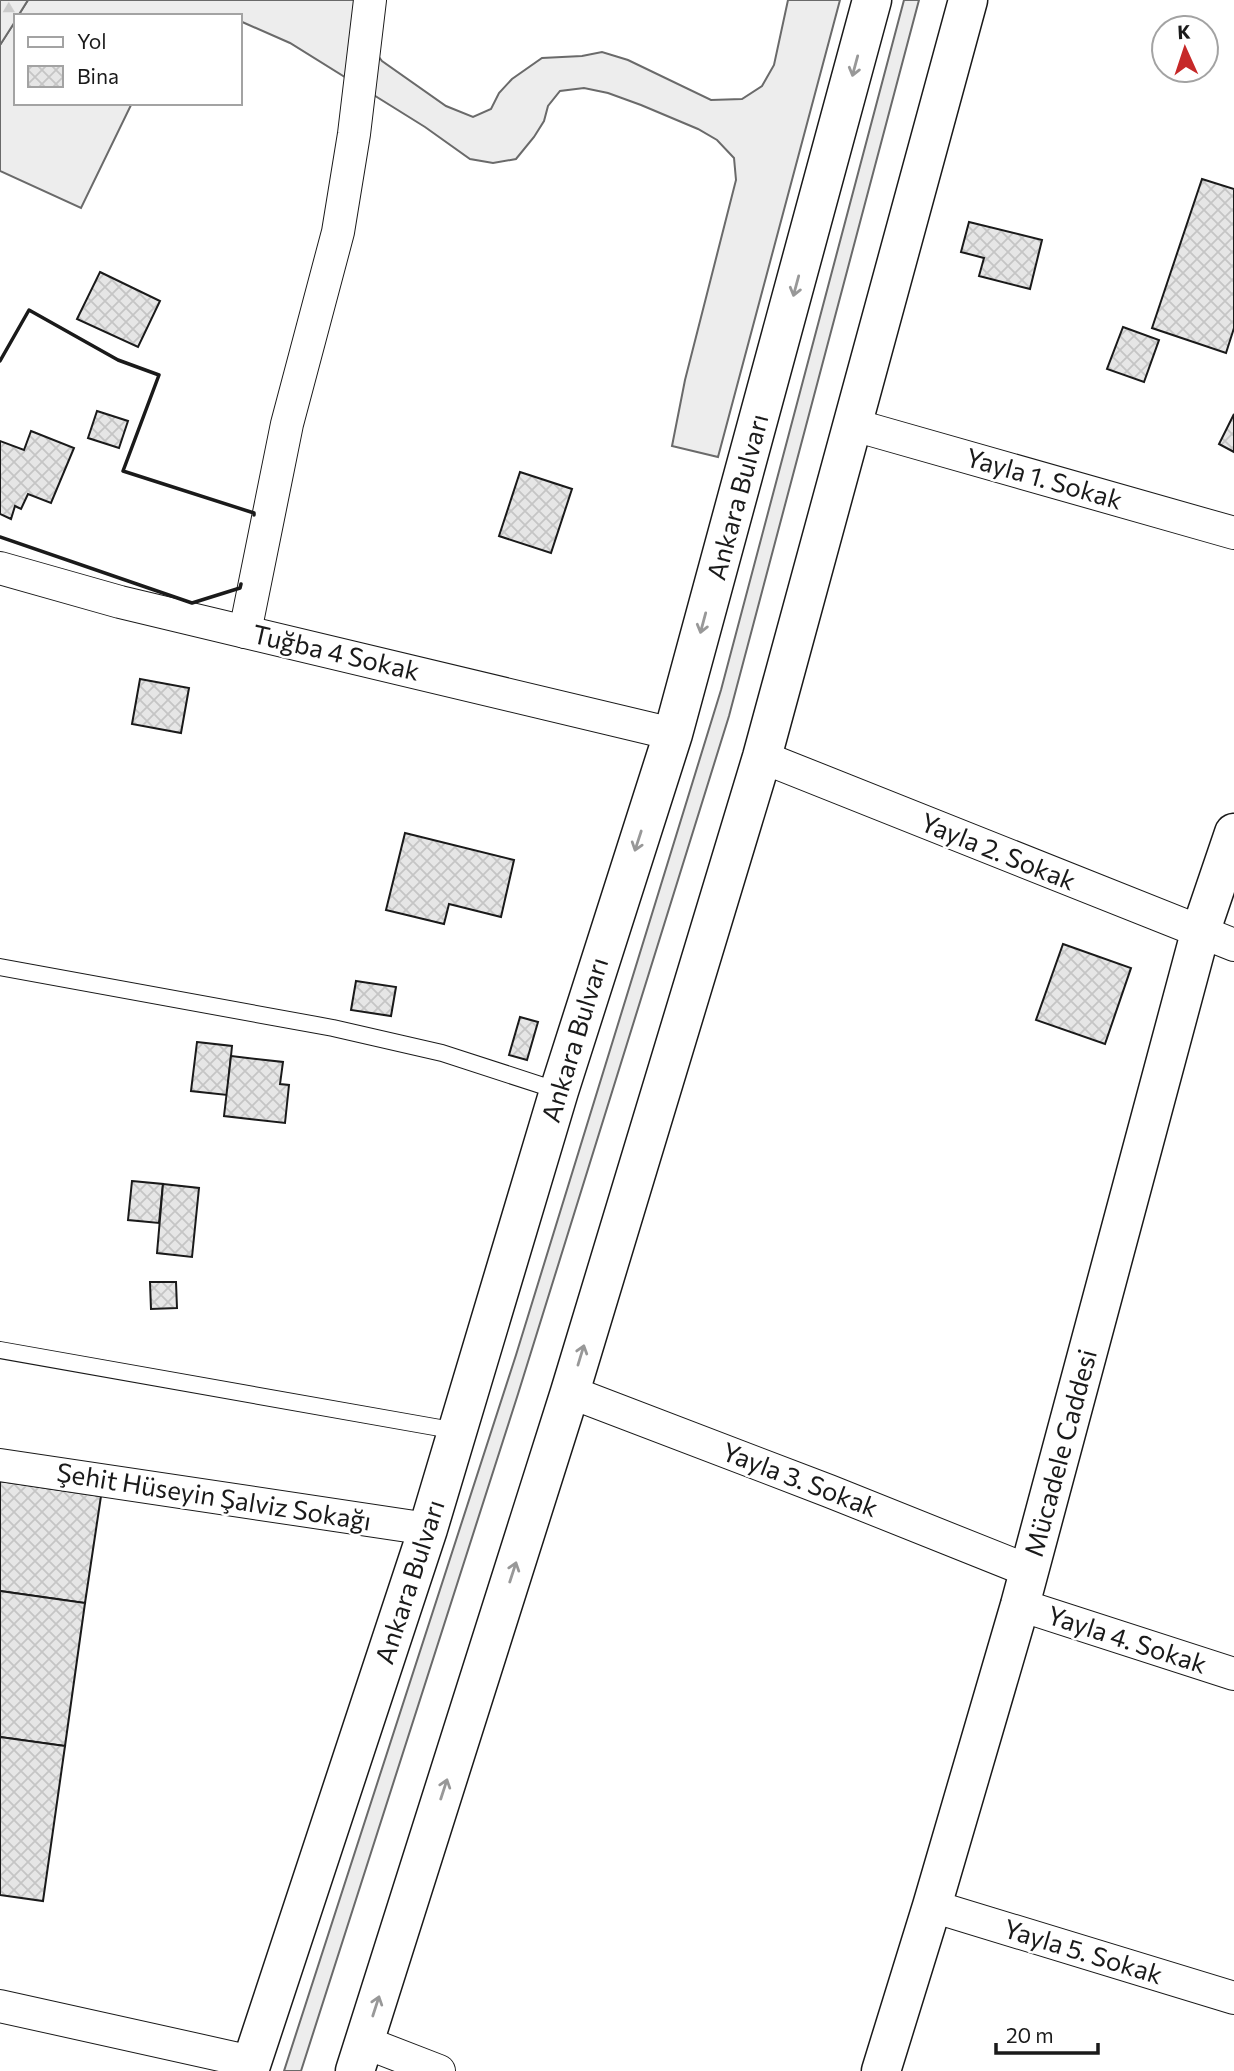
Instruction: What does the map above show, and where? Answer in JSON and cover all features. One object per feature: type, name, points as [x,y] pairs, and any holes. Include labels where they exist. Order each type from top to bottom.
[{"type":"main road","name":"Ankara Bulvarı","points":[[251,2067],[428,1529],[559,1091],[673,734],[872,0]]},
{"type":"main road","points":[[359,2056],[570,1392],[762,757],[968,0]]},
{"type":"main road","name":"Mücadele Caddesi","points":[[881,2071],[1217,939],[1234,833]]},
{"type":"street","points":[[245,632],[287,424],[338,232],[354,134],[370,0]]},
{"type":"street","name":"Yayla 1. Sokak","points":[[854,425],[1234,533]]},
{"type":"street","name":"Tuğba 4 Sokak","points":[[0,568],[120,602],[673,734]]},
{"type":"street","name":"Yayla 2. Sokak","points":[[762,757],[1217,939]]},
{"type":"street","name":"Yayla 3. Sokak","points":[[570,1392],[829,1490],[1024,1588]]},
{"type":"street","name":"Şehit Hüseyin Şalviz Sokağı","points":[[0,1465],[428,1529]]},
{"type":"street","name":"Yayla 4. Sokak","points":[[1024,1588],[1234,1674]]},
{"type":"street","name":"Yayla 5. Sokak","points":[[932,1906],[1234,1997]]},
{"type":"street","points":[[0,2006],[251,2067]]},
{"type":"street","points":[[359,2056],[439,2071]]},
{"type":"lane","points":[[0,967],[333,1028],[442,1053],[559,1091]]},
{"type":"lane","points":[[0,1350],[457,1431]]},
{"type":"shaded area","points":[[28,0],[381,0],[370,45],[382,61],[446,106],[473,117],[491,109],[499,93],[512,79],[542,58],[602,52],[628,60],[711,100],[742,99],[762,86],[774,65],[788,0],[840,0],[718,457],[672,446],[685,380],[736,180],[734,158],[717,140],[641,105],[584,88],[560,91],[548,106],[544,121],[534,137],[516,159],[493,163],[470,159],[425,127],[290,43],[242,22],[242,14],[19,14]]},
{"type":"shaded area","points":[[904,0],[919,0],[729,716],[518,1394],[301,2071],[284,2071],[516,1355],[721,690]]},
{"type":"shaded area","points":[[14,23],[14,105],[131,105],[81,208],[0,171],[0,45]]},
{"type":"green space","points":[[0,0],[28,0],[19,14],[14,14],[14,23],[0,45]]},
{"type":"building","points":[[1202,179],[1234,189],[1234,328],[1226,353],[1152,328]]},
{"type":"building","points":[[969,222],[1042,240],[1030,289],[979,276],[984,258],[961,252]]},
{"type":"building","points":[[100,272],[160,301],[138,347],[77,319]]},
{"type":"building","points":[[1123,327],[1159,340],[1144,382],[1107,369]]},
{"type":"building","points":[[97,411],[128,421],[119,448],[88,438]]},
{"type":"building","points":[[1234,414],[1234,452],[1219,444]]},
{"type":"building","points":[[31,431],[74,448],[51,503],[28,494],[21,509],[15,506],[11,519],[0,514],[0,441],[24,450]]},
{"type":"building","points":[[520,472],[572,489],[551,553],[499,536]]},
{"type":"building","points":[[140,679],[189,688],[181,733],[132,724]]},
{"type":"building","points":[[405,833],[514,860],[501,917],[449,904],[444,924],[386,910]]},
{"type":"building","points":[[1063,944],[1131,968],[1105,1044],[1036,1020]]},
{"type":"building","points":[[356,981],[396,987],[391,1016],[351,1010]]},
{"type":"building","points":[[520,1017],[538,1022],[527,1060],[509,1055]]},
{"type":"building","points":[[197,1042],[232,1046],[227,1095],[191,1091]]},
{"type":"building","points":[[231,1056],[283,1062],[280,1084],[289,1085],[285,1123],[224,1116]]},
{"type":"building","points":[[132,1181],[163,1184],[159,1223],[128,1220]]},
{"type":"building","points":[[163,1184],[199,1188],[192,1257],[157,1253]]},
{"type":"building","points":[[150,1282],[176,1282],[177,1308],[151,1309]]},
{"type":"building","points":[[0,1481],[101,1496],[85,1603],[0,1591]]},
{"type":"building","points":[[0,1591],[85,1603],[65,1746],[0,1737]]},
{"type":"building","points":[[0,1737],[65,1746],[43,1901],[0,1895]]},
{"type":"wall","points":[[0,361],[29,310],[118,360],[159,375],[123,471],[254,515]]},
{"type":"wall","points":[[0,537],[192,603],[240,588],[241,584]]}]
